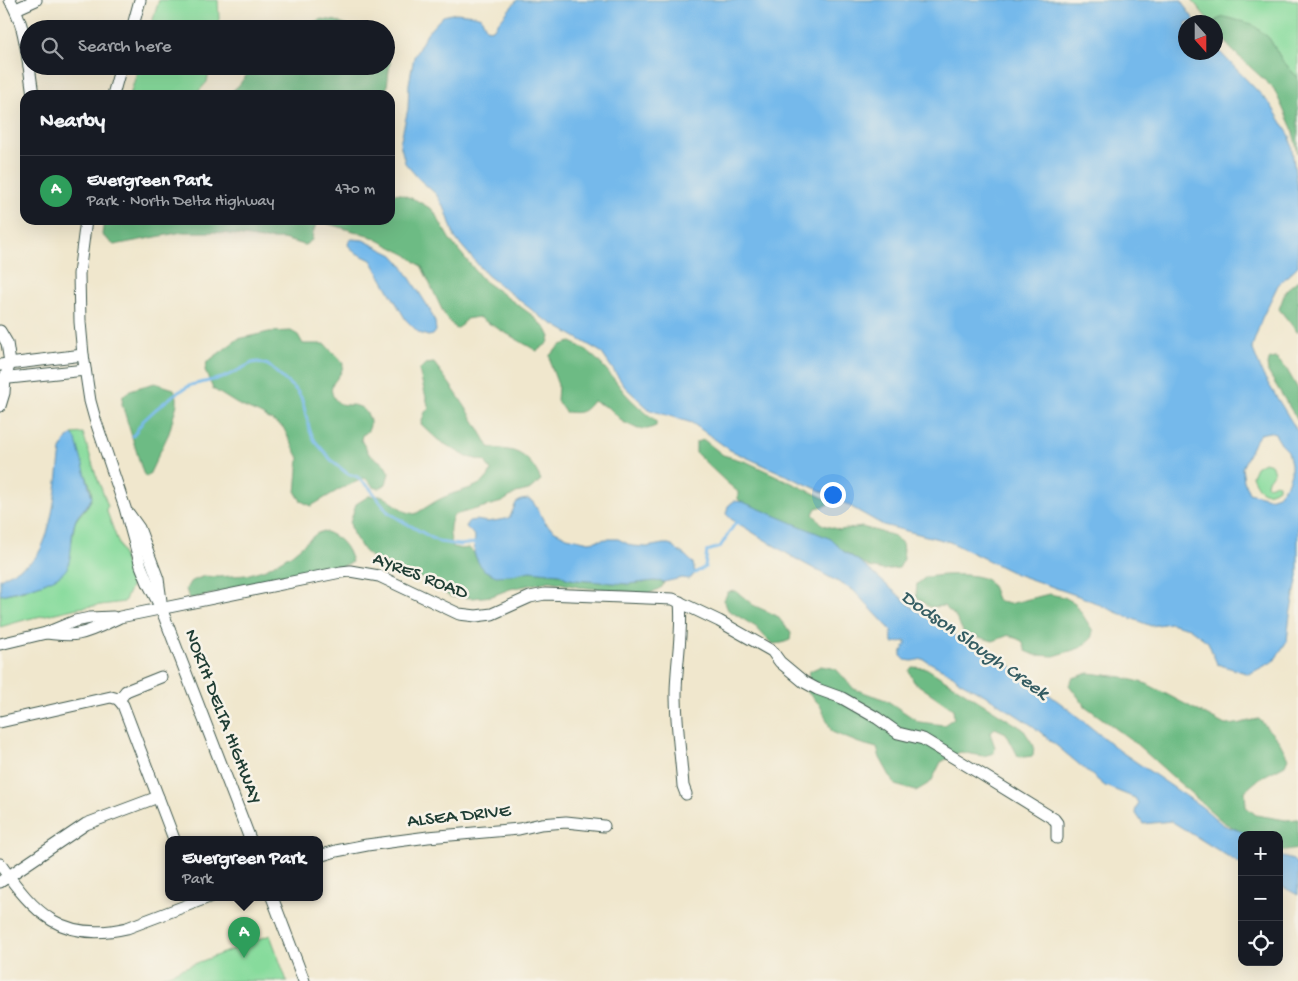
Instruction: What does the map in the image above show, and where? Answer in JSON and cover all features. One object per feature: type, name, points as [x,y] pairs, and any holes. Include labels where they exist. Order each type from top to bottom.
[{"type":"street","points":[[20,20],[13,5],[36,0]]},
{"type":"street","points":[[134,20],[140,0]]},
{"type":"street","points":[[30,75],[32,90]]},
{"type":"street","points":[[114,90],[119,75]]},
{"type":"street","name":"NORTH DELTA HIGHWAY","points":[[85,225],[79,274],[80,322],[90,401],[125,508],[141,566],[161,608],[249,836]]},
{"type":"street","points":[[0,331],[7,343],[2,379],[4,393],[0,406]]},
{"type":"street","points":[[5,364],[83,355]]},
{"type":"street","points":[[2,379],[85,370]]},
{"type":"street","name":"AYRES ROAD","points":[[0,644],[46,634],[79,634],[120,617],[332,573],[350,571],[379,576],[459,614],[476,616],[492,614],[530,597],[545,594],[673,599],[719,621],[772,651],[780,662],[804,682],[851,703],[898,733],[923,739],[1054,819],[1057,823],[1057,838]]},
{"type":"street","points":[[680,602],[680,649],[676,700],[683,786],[686,794]]},
{"type":"street","points":[[119,700],[126,691],[161,677]]},
{"type":"street","points":[[0,722],[111,697],[119,700],[123,705],[173,836]]},
{"type":"street","points":[[4,879],[86,824],[158,797]]},
{"type":"street","name":"ALSEA DRIVE","points":[[323,855],[367,845],[428,837],[519,829],[541,824],[566,822],[604,826]]},
{"type":"street","points":[[0,864],[4,879],[43,914],[62,925],[81,931],[108,931],[127,928],[191,901]]},
{"type":"street","points":[[274,901],[304,981]]},
{"type":"green space","points":[[159,0],[218,0],[219,20],[153,20]]},
{"type":"green space","points":[[1192,0],[1298,0],[1298,78],[1282,60],[1269,38],[1223,22],[1223,15],[1204,15]]},
{"type":"green space","points":[[1223,17],[1252,24],[1269,38],[1282,60],[1298,78],[1298,153],[1292,128],[1274,89],[1230,48],[1223,38]]},
{"type":"green space","points":[[136,75],[208,75],[207,82],[200,90],[132,90]]},
{"type":"green space","points":[[246,75],[388,75],[387,90],[234,90]]},
{"type":"green space","points":[[395,194],[416,200],[433,210],[450,240],[484,281],[532,315],[546,329],[550,337],[548,343],[537,351],[478,317],[466,319],[456,329],[445,316],[422,267],[407,255],[368,235],[332,225],[395,225]]},
{"type":"green space","points":[[103,225],[316,225],[312,240],[305,245],[283,239],[263,239],[216,232],[182,232],[114,245],[102,235]]},
{"type":"green space","points":[[1298,280],[1298,333],[1279,309],[1286,290]]},
{"type":"green space","points":[[291,331],[298,335],[303,344],[325,344],[343,364],[341,372],[331,390],[335,400],[345,405],[362,408],[368,415],[370,420],[369,429],[362,435],[361,440],[369,454],[384,464],[389,473],[386,484],[380,488],[375,488],[365,478],[340,489],[311,506],[301,501],[296,493],[299,458],[283,427],[237,404],[213,389],[205,370],[207,362],[238,339],[269,332]]},
{"type":"green space","points":[[571,342],[580,346],[594,357],[628,396],[656,421],[656,426],[648,429],[638,429],[623,422],[609,408],[593,401],[581,412],[565,412],[557,401],[558,385],[551,366],[550,355],[561,345]]},
{"type":"green space","points":[[1276,358],[1286,368],[1298,389],[1298,421],[1268,372],[1267,364],[1270,359]]},
{"type":"green space","points":[[434,363],[477,425],[489,447],[513,451],[522,455],[533,466],[541,480],[529,490],[516,493],[502,502],[454,515],[450,531],[453,547],[469,548],[474,553],[478,562],[512,575],[530,571],[560,574],[575,580],[628,584],[654,581],[664,582],[662,587],[649,594],[578,587],[550,581],[510,589],[492,596],[473,598],[451,597],[421,578],[378,563],[364,551],[353,534],[350,523],[356,504],[369,496],[383,496],[406,512],[415,514],[443,498],[478,485],[488,477],[491,471],[485,461],[467,457],[438,440],[421,424],[425,412],[429,409],[419,370],[425,364]]},
{"type":"green space","points":[[155,383],[174,389],[177,404],[169,433],[149,475],[146,477],[143,473],[122,404],[123,396],[133,389]]},
{"type":"green space","points":[[83,433],[108,506],[106,509],[133,583],[124,602],[78,608],[0,627],[0,595],[21,591],[44,583],[60,575],[68,563],[75,522],[92,496],[72,434]]},
{"type":"green space","points":[[704,440],[723,455],[747,462],[828,500],[828,505],[816,508],[813,514],[823,525],[840,530],[862,527],[892,535],[902,543],[904,559],[899,568],[883,570],[869,567],[820,536],[782,519],[751,509],[738,499],[738,492],[696,453],[696,442]]},
{"type":"green space","points":[[1264,462],[1271,464],[1274,472],[1267,484],[1269,486],[1275,483],[1278,484],[1278,488],[1269,492],[1259,489],[1252,476],[1256,467]]},
{"type":"green space","points":[[323,531],[342,542],[352,562],[337,569],[189,599],[186,589],[190,582],[204,576],[246,575],[266,569],[292,554],[316,534]]},
{"type":"green space","points":[[968,575],[986,580],[990,583],[998,601],[1009,604],[1049,594],[1064,597],[1075,603],[1093,631],[1091,639],[1080,648],[1054,656],[1035,655],[1026,651],[1022,641],[1009,635],[993,641],[964,633],[955,616],[944,606],[929,607],[916,597],[917,584],[926,577]]},
{"type":"green space","points":[[736,591],[753,605],[777,616],[791,633],[790,640],[773,644],[756,627],[728,610],[724,600],[728,592]]},
{"type":"green space","points":[[821,666],[836,669],[854,689],[886,700],[919,722],[944,725],[954,718],[953,709],[914,682],[909,671],[912,667],[926,668],[1023,729],[1034,746],[1033,756],[1018,756],[1006,733],[995,728],[990,733],[995,747],[994,753],[983,756],[960,752],[941,762],[931,782],[916,791],[895,785],[880,758],[877,748],[832,732],[820,705],[806,691],[810,671]]},
{"type":"green space","points":[[1089,673],[1122,677],[1147,684],[1225,725],[1259,719],[1279,741],[1288,758],[1285,765],[1260,778],[1245,791],[1246,807],[1256,815],[1286,820],[1298,819],[1298,849],[1283,850],[1283,831],[1240,831],[1223,822],[1133,741],[1085,706],[1069,685],[1073,678]]},
{"type":"green space","points":[[270,935],[287,981],[150,981]]},
{"type":"water","points":[[517,0],[1181,0],[1191,15],[1178,15],[1178,60],[1223,60],[1223,55],[1271,105],[1290,136],[1298,192],[1298,266],[1278,285],[1262,318],[1252,347],[1263,375],[1298,432],[1298,576],[1287,641],[1274,661],[1249,674],[1217,664],[1208,642],[1189,628],[1170,623],[1151,626],[1087,599],[1016,574],[950,542],[883,525],[830,495],[730,450],[692,423],[650,410],[625,387],[601,352],[541,317],[487,275],[455,238],[446,211],[436,194],[405,163],[400,143],[408,109],[409,84],[414,57],[427,33],[443,16],[456,13],[481,17],[486,28],[490,30],[494,28]],"holes":[[[1269,432],[1275,434],[1288,451],[1291,464],[1291,473],[1287,484],[1278,495],[1269,498],[1249,493],[1244,481],[1242,468],[1254,443],[1260,434]]]},
{"type":"water","points":[[352,239],[363,240],[393,255],[401,264],[429,308],[435,322],[436,331],[433,335],[428,336],[419,333],[406,320],[371,260],[354,252],[348,245]]},
{"type":"water","points":[[72,434],[76,440],[92,497],[75,522],[67,568],[56,578],[47,582],[0,595],[0,579],[34,559],[46,537],[56,492],[61,450],[65,441]]},
{"type":"water","points":[[528,499],[533,502],[546,524],[567,537],[589,542],[618,539],[632,546],[647,547],[669,544],[693,563],[695,573],[688,579],[628,584],[575,580],[560,574],[530,571],[496,576],[484,570],[474,553],[475,537],[466,527],[467,523],[476,520],[487,522],[506,519],[510,517],[516,503]]},
{"type":"water","points":[[734,501],[743,502],[831,539],[911,606],[961,640],[1011,666],[1120,751],[1202,807],[1223,825],[1240,831],[1238,831],[1238,863],[1171,821],[1143,824],[1135,812],[1138,803],[1135,798],[1105,786],[1033,726],[990,698],[959,681],[953,675],[923,659],[905,660],[901,653],[906,641],[893,643],[891,630],[853,590],[796,559],[731,519],[726,514],[728,506]]},
{"type":"water","points":[[1283,857],[1293,860],[1298,865],[1298,895],[1283,887]]},
{"type":"waterway","name":"Dodson Slough Creek","points":[[133,436],[143,421],[156,409],[175,394],[191,385],[222,378],[252,363],[258,362],[268,365],[297,391],[302,399],[310,431],[315,441],[333,462],[348,474],[356,476],[369,487],[388,512],[439,542],[460,545],[475,543]]},
{"type":"waterway","name":"Dodson Slough Creek","points":[[695,573],[705,567],[707,551],[720,547],[736,522],[740,524]]},
{"type":"place","name":"Evergreen Park","points":[[244,958]]}]
